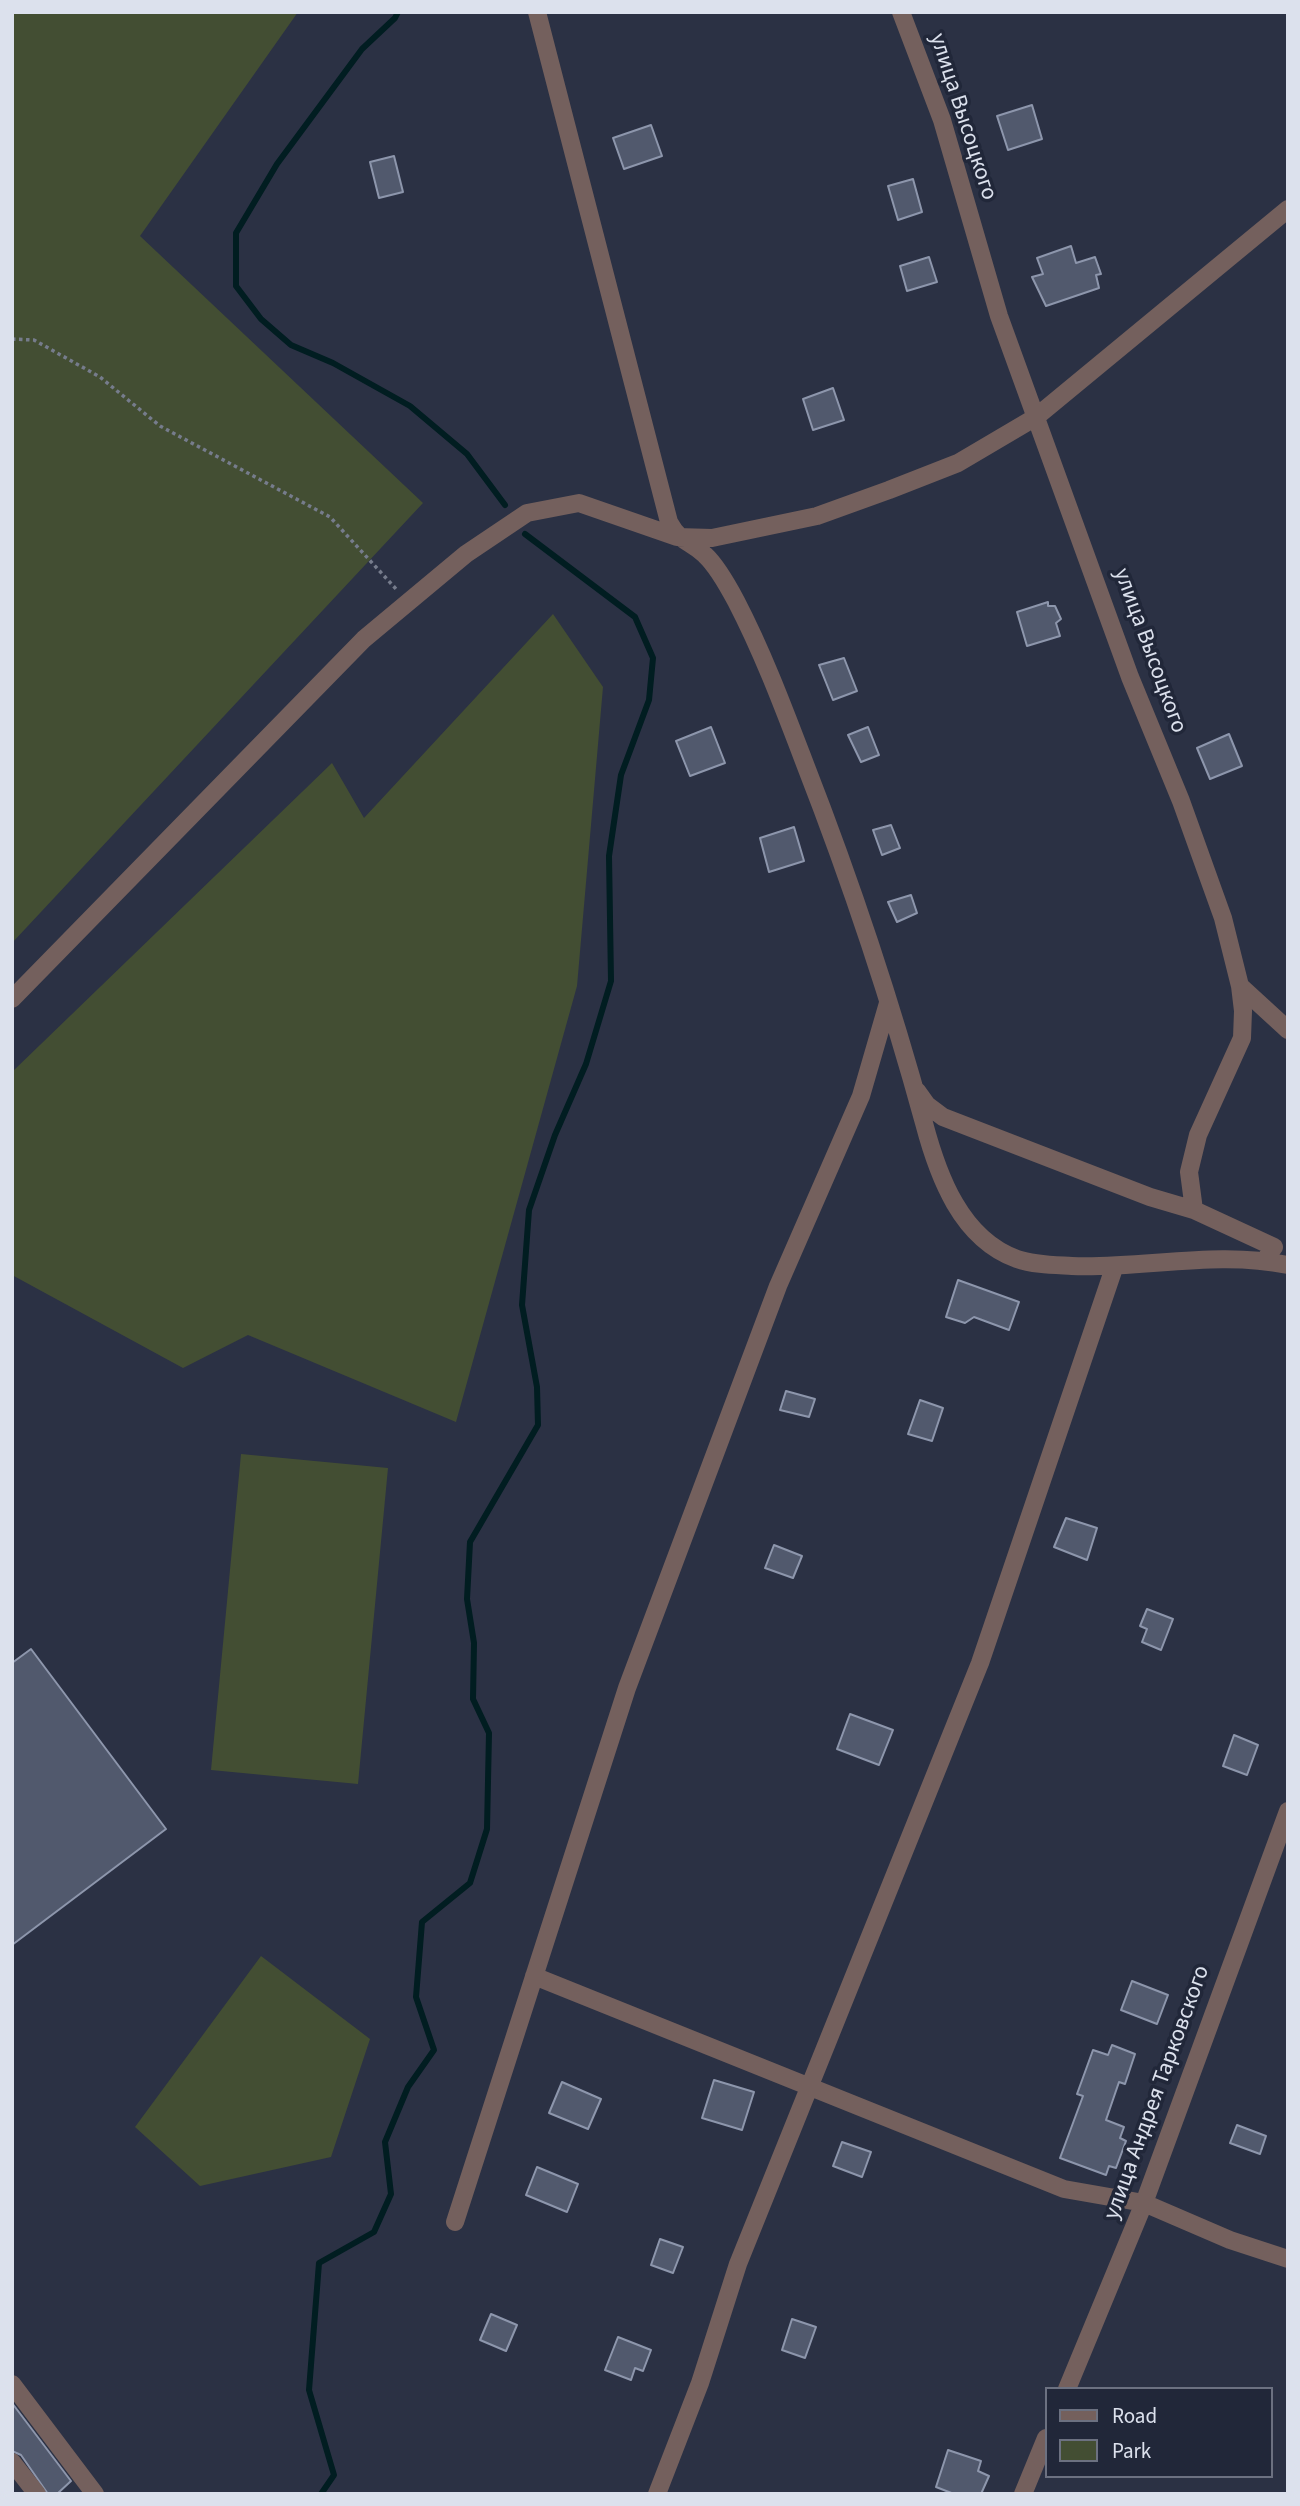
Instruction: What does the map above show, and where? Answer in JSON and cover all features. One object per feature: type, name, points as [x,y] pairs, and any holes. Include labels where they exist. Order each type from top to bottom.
[{"type":"street","points":[[537,12],[669,522],[677,537]]},
{"type":"street","name":"улица Высоцкого","points":[[901,12],[942,120],[999,316],[1130,677],[1181,801],[1223,918],[1240,986],[1242,1038],[1198,1135],[1189,1172],[1194,1210]]},
{"type":"street","points":[[677,537],[712,538],[817,516],[958,463],[1036,417],[1288,209]]},
{"type":"street","points":[[12,999],[364,639],[466,554],[527,513],[579,503],[677,537],[705,554],[735,599],[770,674],[828,822],[888,1003],[932,1153],[956,1209],[993,1248],[1018,1260],[1046,1265],[1114,1268],[1177,1261],[1265,1261],[1288,1265]]},
{"type":"street","points":[[1240,986],[1288,1030]]},
{"type":"street","points":[[455,2222],[627,1688],[778,1286],[861,1096],[888,1003]]},
{"type":"street","points":[[913,1086],[927,1105],[943,1117],[1150,1197],[1194,1210],[1273,1247],[1265,1261]]},
{"type":"street","points":[[657,2494],[700,2383],[738,2264],[980,1663],[1114,1268]]},
{"type":"street","name":"улица Андрея Тарковского","points":[[1069,2387],[1144,2203],[1288,1811]]},
{"type":"street","points":[[534,1976],[1064,2189],[1144,2203],[1230,2240],[1288,2259]]},
{"type":"street","points":[[12,2384],[95,2494]]},
{"type":"street","points":[[1023,2494],[1044,2443]]},
{"type":"street","points":[[12,2462],[37,2494]]},
{"type":"path","points":[[12,339],[34,340],[89,371],[160,426],[330,517],[408,603]]},
{"type":"green space","points":[[12,12],[298,12],[140,236],[423,503],[12,943]]},
{"type":"green space","points":[[553,614],[603,687],[577,986],[456,1422],[248,1335],[183,1368],[12,1275],[12,1072],[332,763],[364,818]]},
{"type":"green space","points":[[241,1454],[388,1468],[358,1784],[211,1770]]},
{"type":"green space","points":[[261,1956],[370,2039],[331,2157],[200,2186],[135,2127]]},
{"type":"building","points":[[1032,105],[1042,139],[1008,150],[997,116]]},
{"type":"building","points":[[651,125],[662,156],[624,169],[613,138]]},
{"type":"building","points":[[394,156],[403,192],[379,198],[370,162]]},
{"type":"building","points":[[913,179],[922,212],[898,220],[888,186]]},
{"type":"building","points":[[1071,246],[1076,263],[1095,257],[1101,274],[1096,275],[1099,288],[1046,306],[1032,277],[1043,274],[1037,258]]},
{"type":"building","points":[[929,257],[937,282],[907,291],[900,266]]},
{"type":"building","points":[[833,388],[844,420],[813,430],[803,399]]},
{"type":"building","points":[[1048,602],[1048,606],[1055,606],[1061,619],[1056,623],[1060,636],[1027,646],[1017,612]]},
{"type":"building","points":[[844,658],[857,691],[833,700],[819,665]]},
{"type":"building","points":[[711,727],[725,763],[690,776],[676,741]]},
{"type":"building","points":[[868,727],[879,755],[861,762],[848,735]]},
{"type":"building","points":[[1229,734],[1242,766],[1210,779],[1197,748]]},
{"type":"building","points":[[891,825],[900,848],[882,855],[873,830]]},
{"type":"building","points":[[794,827],[804,861],[769,872],[760,838]]},
{"type":"building","points":[[911,895],[917,913],[897,922],[888,902]]},
{"type":"building","points":[[958,1280],[1019,1302],[1009,1330],[974,1317],[965,1323],[946,1317]]},
{"type":"building","points":[[786,1391],[815,1399],[809,1417],[780,1410]]},
{"type":"building","points":[[920,1400],[943,1408],[932,1441],[908,1434]]},
{"type":"building","points":[[1066,1518],[1097,1528],[1087,1560],[1054,1547]]},
{"type":"building","points":[[774,1545],[802,1556],[793,1578],[765,1568]]},
{"type":"building","points":[[1147,1609],[1173,1619],[1161,1650],[1142,1642],[1147,1629],[1140,1626]]},
{"type":"building","points":[[31,1649],[166,1829],[12,1945],[12,1663]]},
{"type":"building","points":[[850,1714],[893,1730],[879,1765],[837,1749]]},
{"type":"building","points":[[1234,1735],[1258,1745],[1247,1775],[1223,1766]]},
{"type":"building","points":[[1132,1981],[1168,1995],[1157,2024],[1121,2010]]},
{"type":"building","points":[[1112,2045],[1135,2054],[1125,2084],[1119,2082],[1106,2120],[1124,2127],[1120,2138],[1126,2141],[1116,2168],[1109,2166],[1106,2175],[1060,2158],[1083,2096],[1077,2094],[1093,2050],[1108,2055]]},
{"type":"building","points":[[714,2080],[754,2092],[742,2130],[702,2118]]},
{"type":"building","points":[[562,2082],[601,2099],[588,2129],[549,2113]]},
{"type":"building","points":[[1237,2125],[1266,2136],[1260,2154],[1230,2143]]},
{"type":"building","points":[[842,2142],[871,2152],[862,2177],[833,2166]]},
{"type":"building","points":[[537,2167],[578,2184],[567,2212],[526,2195]]},
{"type":"building","points":[[660,2239],[683,2247],[673,2273],[651,2265]]},
{"type":"building","points":[[491,2314],[517,2325],[506,2351],[480,2340]]},
{"type":"building","points":[[792,2319],[816,2327],[805,2358],[782,2350]]},
{"type":"building","points":[[618,2337],[651,2350],[643,2371],[635,2368],[631,2380],[605,2370]]},
{"type":"building","points":[[12,2403],[71,2481],[57,2494],[48,2494],[21,2455],[12,2451]]},
{"type":"building","points":[[948,2450],[981,2461],[978,2471],[989,2476],[981,2494],[954,2494],[936,2487]]},
{"type":"waterway","points":[[398,12],[362,49],[277,164],[236,233],[236,286],[261,319],[291,345],[333,363],[410,406],[467,454],[505,505]]},
{"type":"waterway","points":[[321,2494],[334,2475],[309,2390],[319,2263],[374,2232],[391,2194],[385,2142],[408,2087],[434,2050],[416,1997],[422,1922],[470,1883],[487,1829],[489,1733],[473,1699],[474,1643],[467,1599],[470,1542],[538,1425],[537,1387],[522,1305],[529,1210],[555,1135],[586,1064],[611,981],[609,856],[621,775],[649,700],[653,658],[635,617],[525,534]]}]
